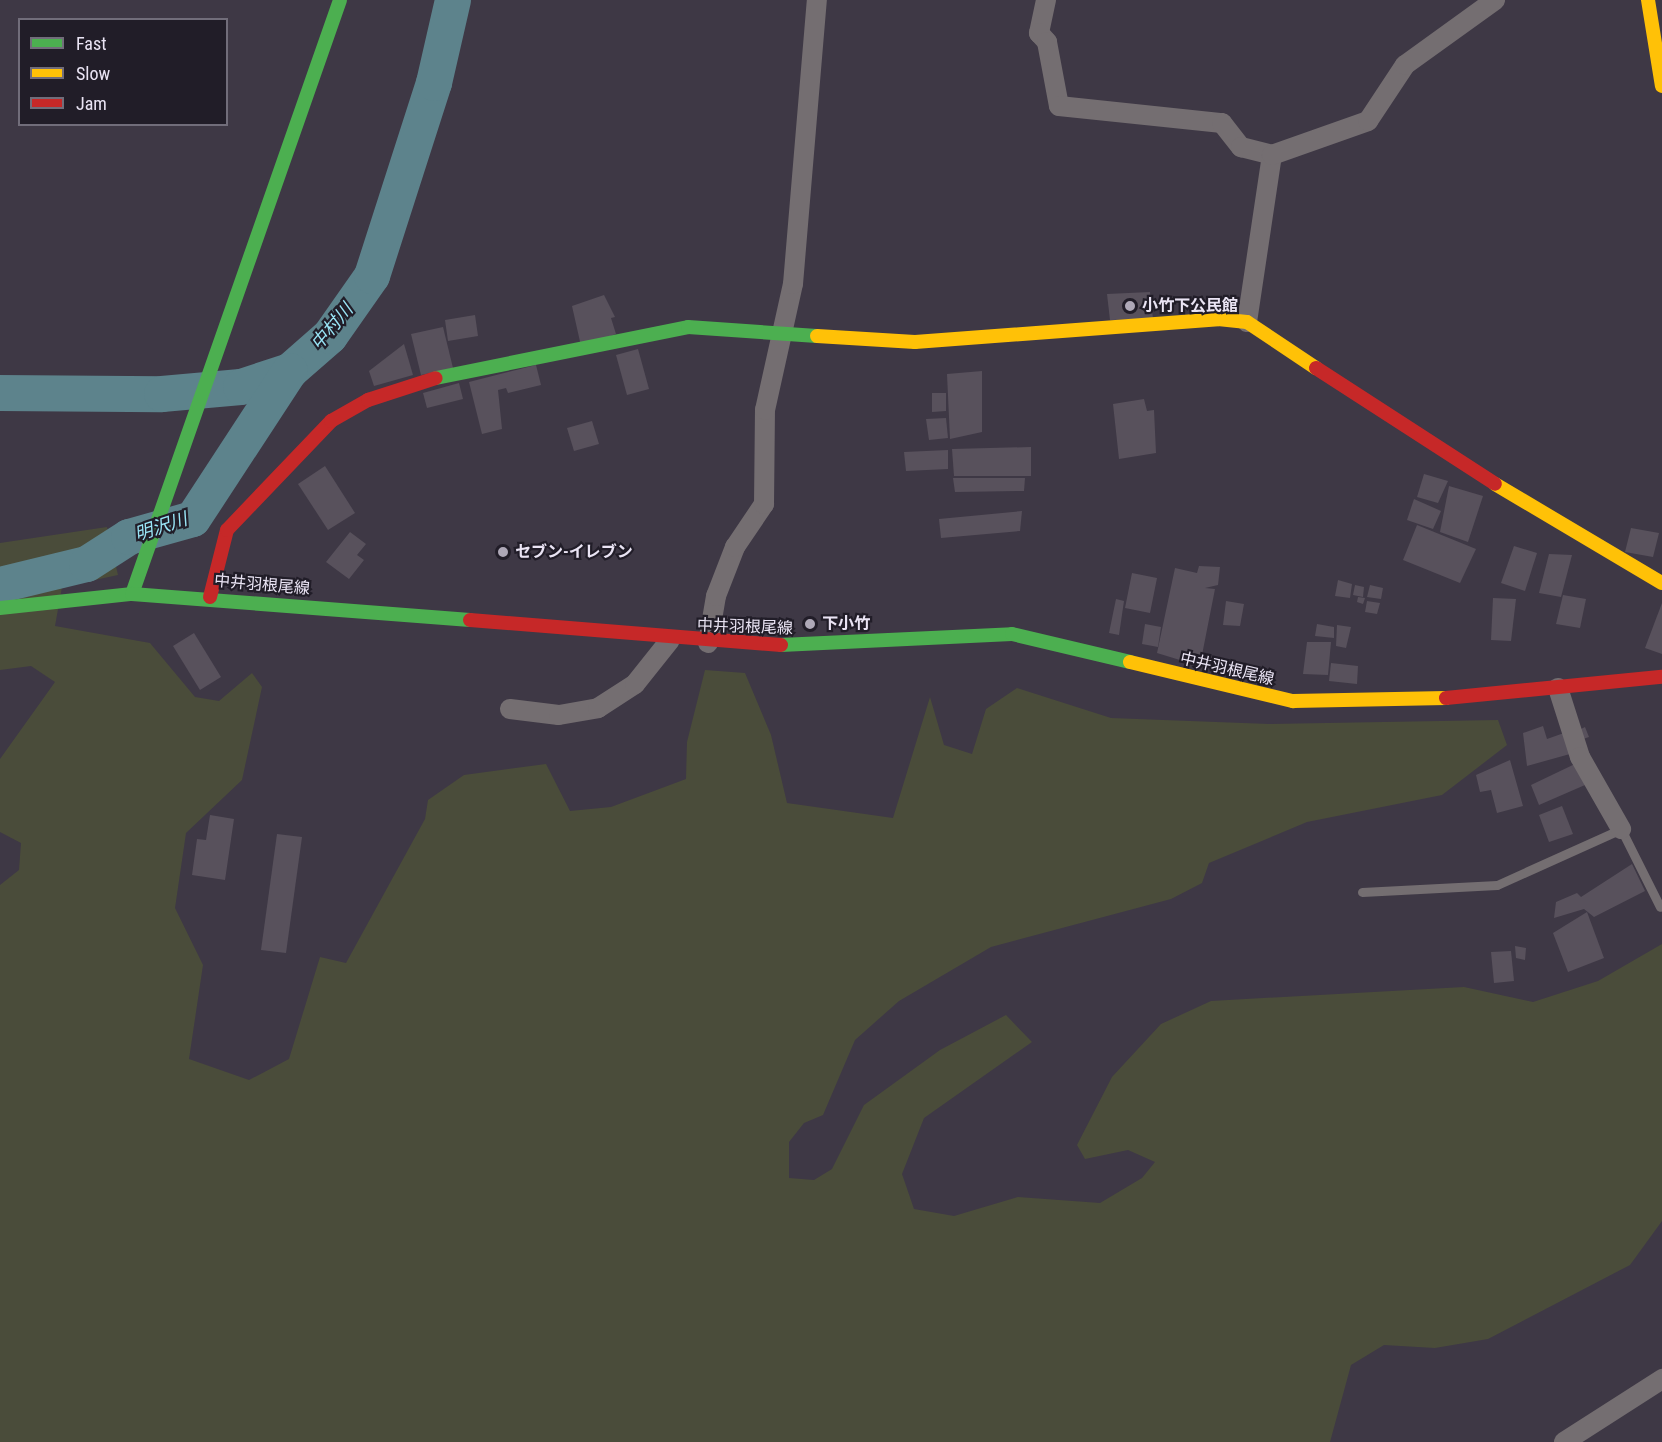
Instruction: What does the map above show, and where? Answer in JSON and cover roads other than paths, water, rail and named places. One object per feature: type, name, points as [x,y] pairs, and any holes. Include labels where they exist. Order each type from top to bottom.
[{"type":"main road","points":[[132,594],[144,549],[340,0]]},
{"type":"main road","points":[[1648,0],[1662,86]]},
{"type":"main road","points":[[210,597],[227,530],[331,421],[368,400],[459,371],[688,327],[781,336],[915,342],[1218,320],[1247,322],[1448,456],[1662,583]]},
{"type":"main road","name":"中井羽根尾線","points":[[0,608],[132,594],[210,597],[708,643],[818,645],[1012,634],[1293,701],[1420,700],[1662,677]]},
{"type":"street","points":[[708,643],[716,596],[735,547],[764,504],[765,410],[781,336],[804,200],[817,0]]},
{"type":"street","points":[[1046,0],[1039,33],[1047,42],[1059,106],[1222,123],[1240,147],[1272,155],[1368,121],[1405,65],[1495,0]]},
{"type":"street","points":[[1247,322],[1272,155]]},
{"type":"street","points":[[510,709],[559,715],[598,708],[634,684],[670,640]]},
{"type":"street","points":[[1558,688],[1580,757],[1621,829]]},
{"type":"street","points":[[1564,1442],[1662,1379]]},
{"type":"lane","points":[[1362,892],[1497,885],[1621,829],[1660,907]]},
{"type":"waterway","name":"中村川","points":[[0,393],[162,394],[241,387],[290,371],[330,336],[372,276],[434,83],[453,0]]},
{"type":"waterway","name":"明沢川","points":[[0,585],[87,564],[129,537],[193,519],[290,371]]},
{"type":"place","name":"小竹下公民館","points":[[1130,306]]},
{"type":"place","name":"セブン-イレブン","points":[[503,552]]},
{"type":"place","name":"下小竹","points":[[810,624]]}]
